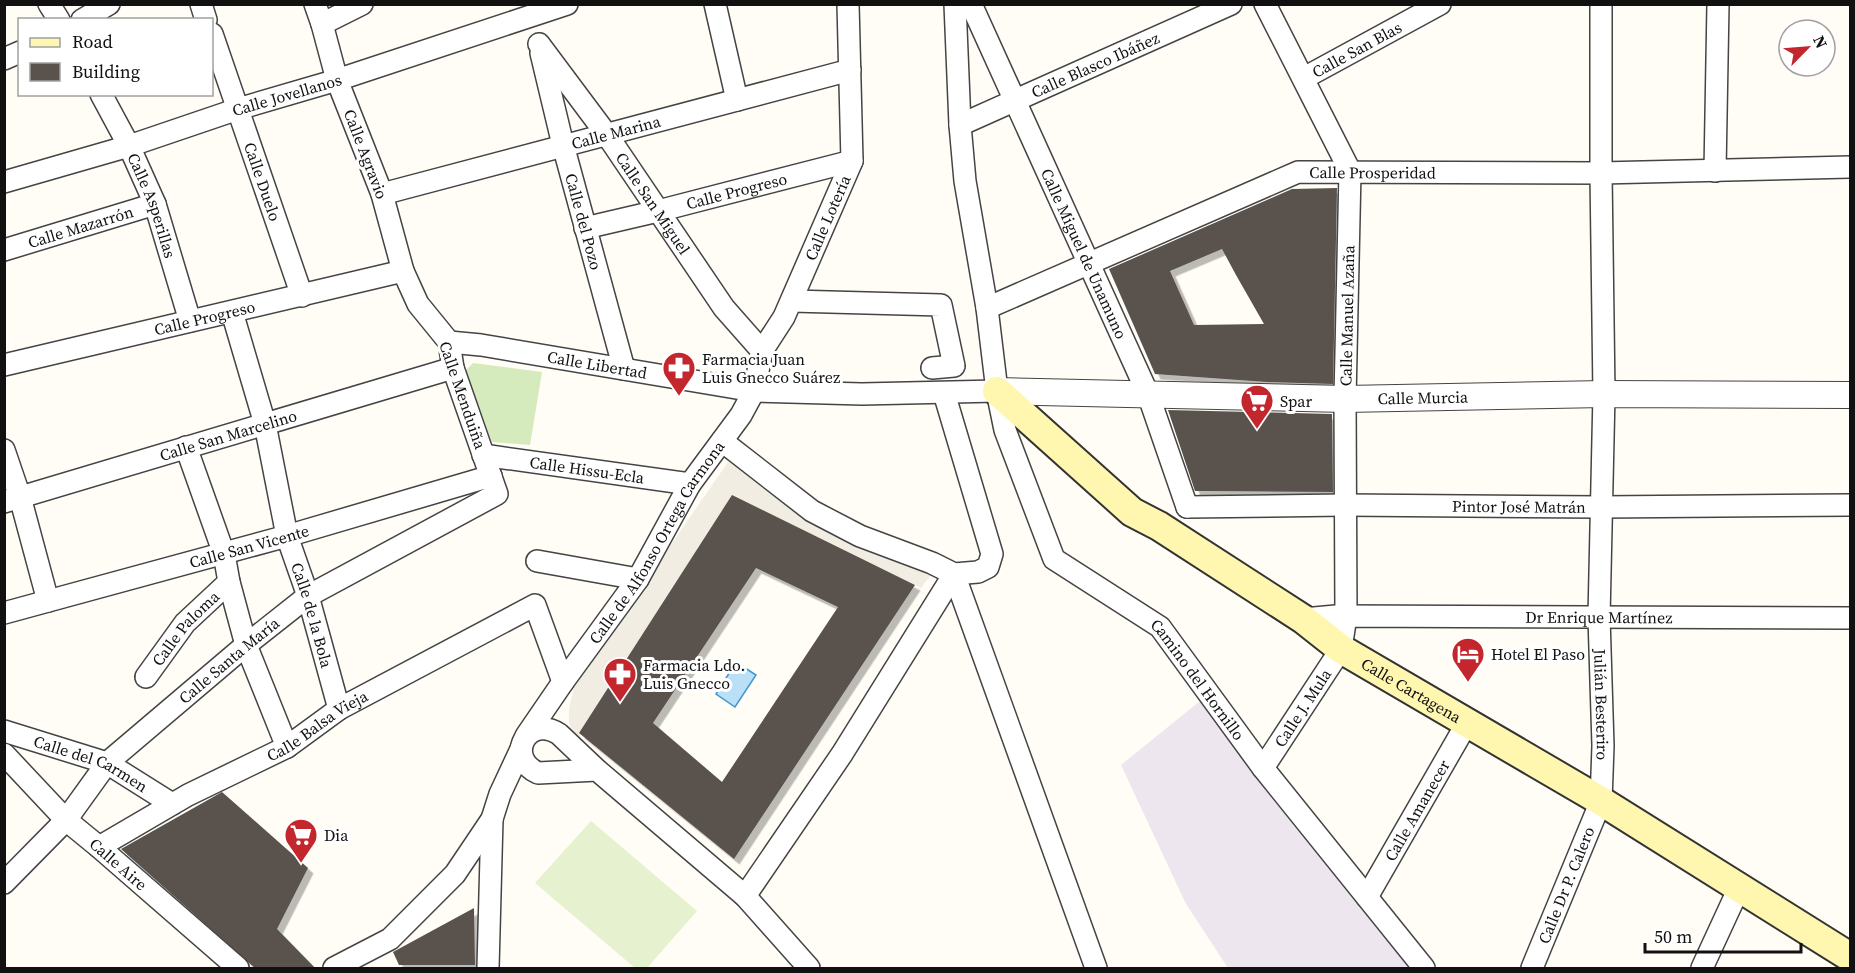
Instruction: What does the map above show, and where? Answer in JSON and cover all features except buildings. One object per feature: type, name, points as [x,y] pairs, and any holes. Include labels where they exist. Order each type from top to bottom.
[{"type":"main road","name":"Calle Cartagena","points":[[997,391],[1132,512],[1159,526],[1303,619],[1341,649],[1601,801],[1851,957]]},
{"type":"street","points":[[49,4],[58,18]]},
{"type":"street","points":[[85,18],[109,4]]},
{"type":"street","points":[[319,14],[362,4]]},
{"type":"street","name":"Calle Jovellanos","points":[[4,182],[129,146],[238,109],[338,80],[525,12],[567,4]]},
{"type":"street","points":[[715,4],[736,100]]},
{"type":"street","name":"Calle Lotería","points":[[762,351],[788,309],[852,161],[848,4]]},
{"type":"street","name":"Camino del Hornillo","points":[[955,4],[960,125],[965,181],[987,308],[997,391],[1005,430],[1054,559],[1160,627],[1263,768],[1424,969]]},
{"type":"street","name":"Calle Miguel de Unamuno","points":[[971,4],[1148,394],[1187,507]]},
{"type":"street","name":"Calle Blasco Ibáñez","points":[[960,125],[1231,4]]},
{"type":"street","name":"Calle Manuel Azaña","points":[[1265,4],[1350,171],[1345,399],[1346,616],[1341,649]]},
{"type":"street","name":"Calle San Blas","points":[[1304,78],[1440,4]]},
{"type":"street","name":"Julián Besteriro","points":[[1601,4],[1604,394],[1599,617],[1603,746],[1601,801]]},
{"type":"street","points":[[1715,171],[1718,4]]},
{"type":"street","name":"Calle del Pozo","points":[[525,12],[539,44],[563,145],[624,369]]},
{"type":"street","name":"Calle Agravio","points":[[319,14],[338,80],[382,194],[403,270]]},
{"type":"street","name":"Calle Duelo","points":[[213,37],[302,296]]},
{"type":"street","name":"Calle San Miguel","points":[[539,44],[607,135],[724,308],[762,351]]},
{"type":"street","points":[[4,59],[18,53]]},
{"type":"street","name":"Calle Marina","points":[[382,194],[850,70]]},
{"type":"street","name":"Calle Asperillas","points":[[102,96],[129,146],[155,204],[190,321]]},
{"type":"street","name":"Calle Progreso","points":[[585,228],[658,212],[852,161]]},
{"type":"street","name":"Calle Prosperidad","points":[[987,308],[1298,172],[1601,173],[1851,167]]},
{"type":"street","name":"Calle Mazarrón","points":[[4,250],[155,204]]},
{"type":"street","name":"Calle Progreso","points":[[4,365],[302,296],[403,270]]},
{"type":"street","name":"Calle Menduiña","points":[[403,270],[418,304],[449,342],[453,368],[494,485]]},
{"type":"street","points":[[788,309],[941,305],[954,366],[932,368]]},
{"type":"street","name":"Calle de la Bola","points":[[232,312],[265,424],[287,536],[308,596],[339,709]]},
{"type":"street","name":"Calle Libertad","points":[[449,342],[754,392],[862,394],[997,391]]},
{"type":"street","name":"Calle de Alfonso Ortega Carmona","points":[[334,969],[390,939],[455,874],[492,819],[500,794],[524,743],[559,687],[638,579],[690,484],[741,415],[754,392],[762,351]]},
{"type":"street","name":"Calle San Marcelino","points":[[12,499],[453,368]]},
{"type":"street","name":"Calle Murcia","points":[[997,391],[1345,399],[1604,394],[1851,395]]},
{"type":"street","points":[[722,441],[812,511],[860,536],[932,563],[954,574],[978,572],[988,567],[992,554],[944,393]]},
{"type":"street","points":[[186,447],[224,554],[246,645],[287,747]]},
{"type":"street","points":[[4,450],[12,499],[48,601]]},
{"type":"street","name":"Calle Hissu-Ecla","points":[[483,455],[690,484]]},
{"type":"street","name":"Calle San Vicente","points":[[4,614],[287,536],[494,485]]},
{"type":"street","name":"Calle Santa María","points":[[4,883],[66,820],[107,763],[246,645],[308,596],[494,485]]},
{"type":"street","name":"Pintor José Matrán","points":[[1187,507],[1851,505]]},
{"type":"street","points":[[1159,526],[1187,507]]},
{"type":"street","points":[[537,561],[638,579]]},
{"type":"street","points":[[746,896],[842,754],[954,574]]},
{"type":"street","points":[[954,574],[1096,969]]},
{"type":"street","name":"Calle Paloma","points":[[146,677],[185,623],[229,582]]},
{"type":"street","name":"Calle Balsa Vieja","points":[[99,847],[172,804],[287,747],[339,709],[535,605],[559,687]]},
{"type":"street","name":"Dr Enrique Martínez","points":[[1303,619],[1346,616],[1851,618]]},
{"type":"street","name":"Calle J. Mula","points":[[1263,768],[1341,649]]},
{"type":"street","points":[[500,794],[560,766],[564,760],[566,746],[561,736],[559,687]]},
{"type":"street","name":"Calle Amanecer","points":[[1367,897],[1467,723]]},
{"type":"street","points":[[597,770],[546,772],[531,770],[522,757],[524,743],[538,728],[545,728],[561,736],[597,770],[746,896],[809,969]]},
{"type":"street","name":"Calle del Carmen","points":[[4,731],[107,763],[172,804]]},
{"type":"street","name":"Calle Aire","points":[[4,754],[66,820],[238,969]]},
{"type":"street","name":"Calle Dr P. Calero","points":[[1532,969],[1601,801]]},
{"type":"street","points":[[489,969],[492,819]]},
{"type":"street","points":[[1702,969],[1739,888]]},
{"type":"shaded area","points":[[728,462],[819,527],[843,541],[931,567],[931,575],[921,588],[732,496],[579,733],[585,749],[573,734],[569,722],[569,708],[575,684]]},
{"type":"shaded area","points":[[1205,697],[1411,968],[1228,968],[1186,904],[1121,765]]},
{"type":"green space","points":[[473,363],[542,372],[530,445],[492,442],[466,370]]},
{"type":"green space","points":[[591,821],[697,911],[647,968],[635,968],[535,883]]},
{"type":"water","points":[[736,662],[756,675],[735,707],[716,694]]},
{"type":"place","name":"Farmacia Juan Luis Gnecco Suárez","points":[[679,397]]},
{"type":"place","name":"Spar","points":[[1257,430]]},
{"type":"place","name":"Hotel El Paso","points":[[1468,683]]},
{"type":"place","name":"Farmacia Ldo. Luis Gnecco","points":[[620,703]]},
{"type":"place","name":"Dia","points":[[301,864]]}]
